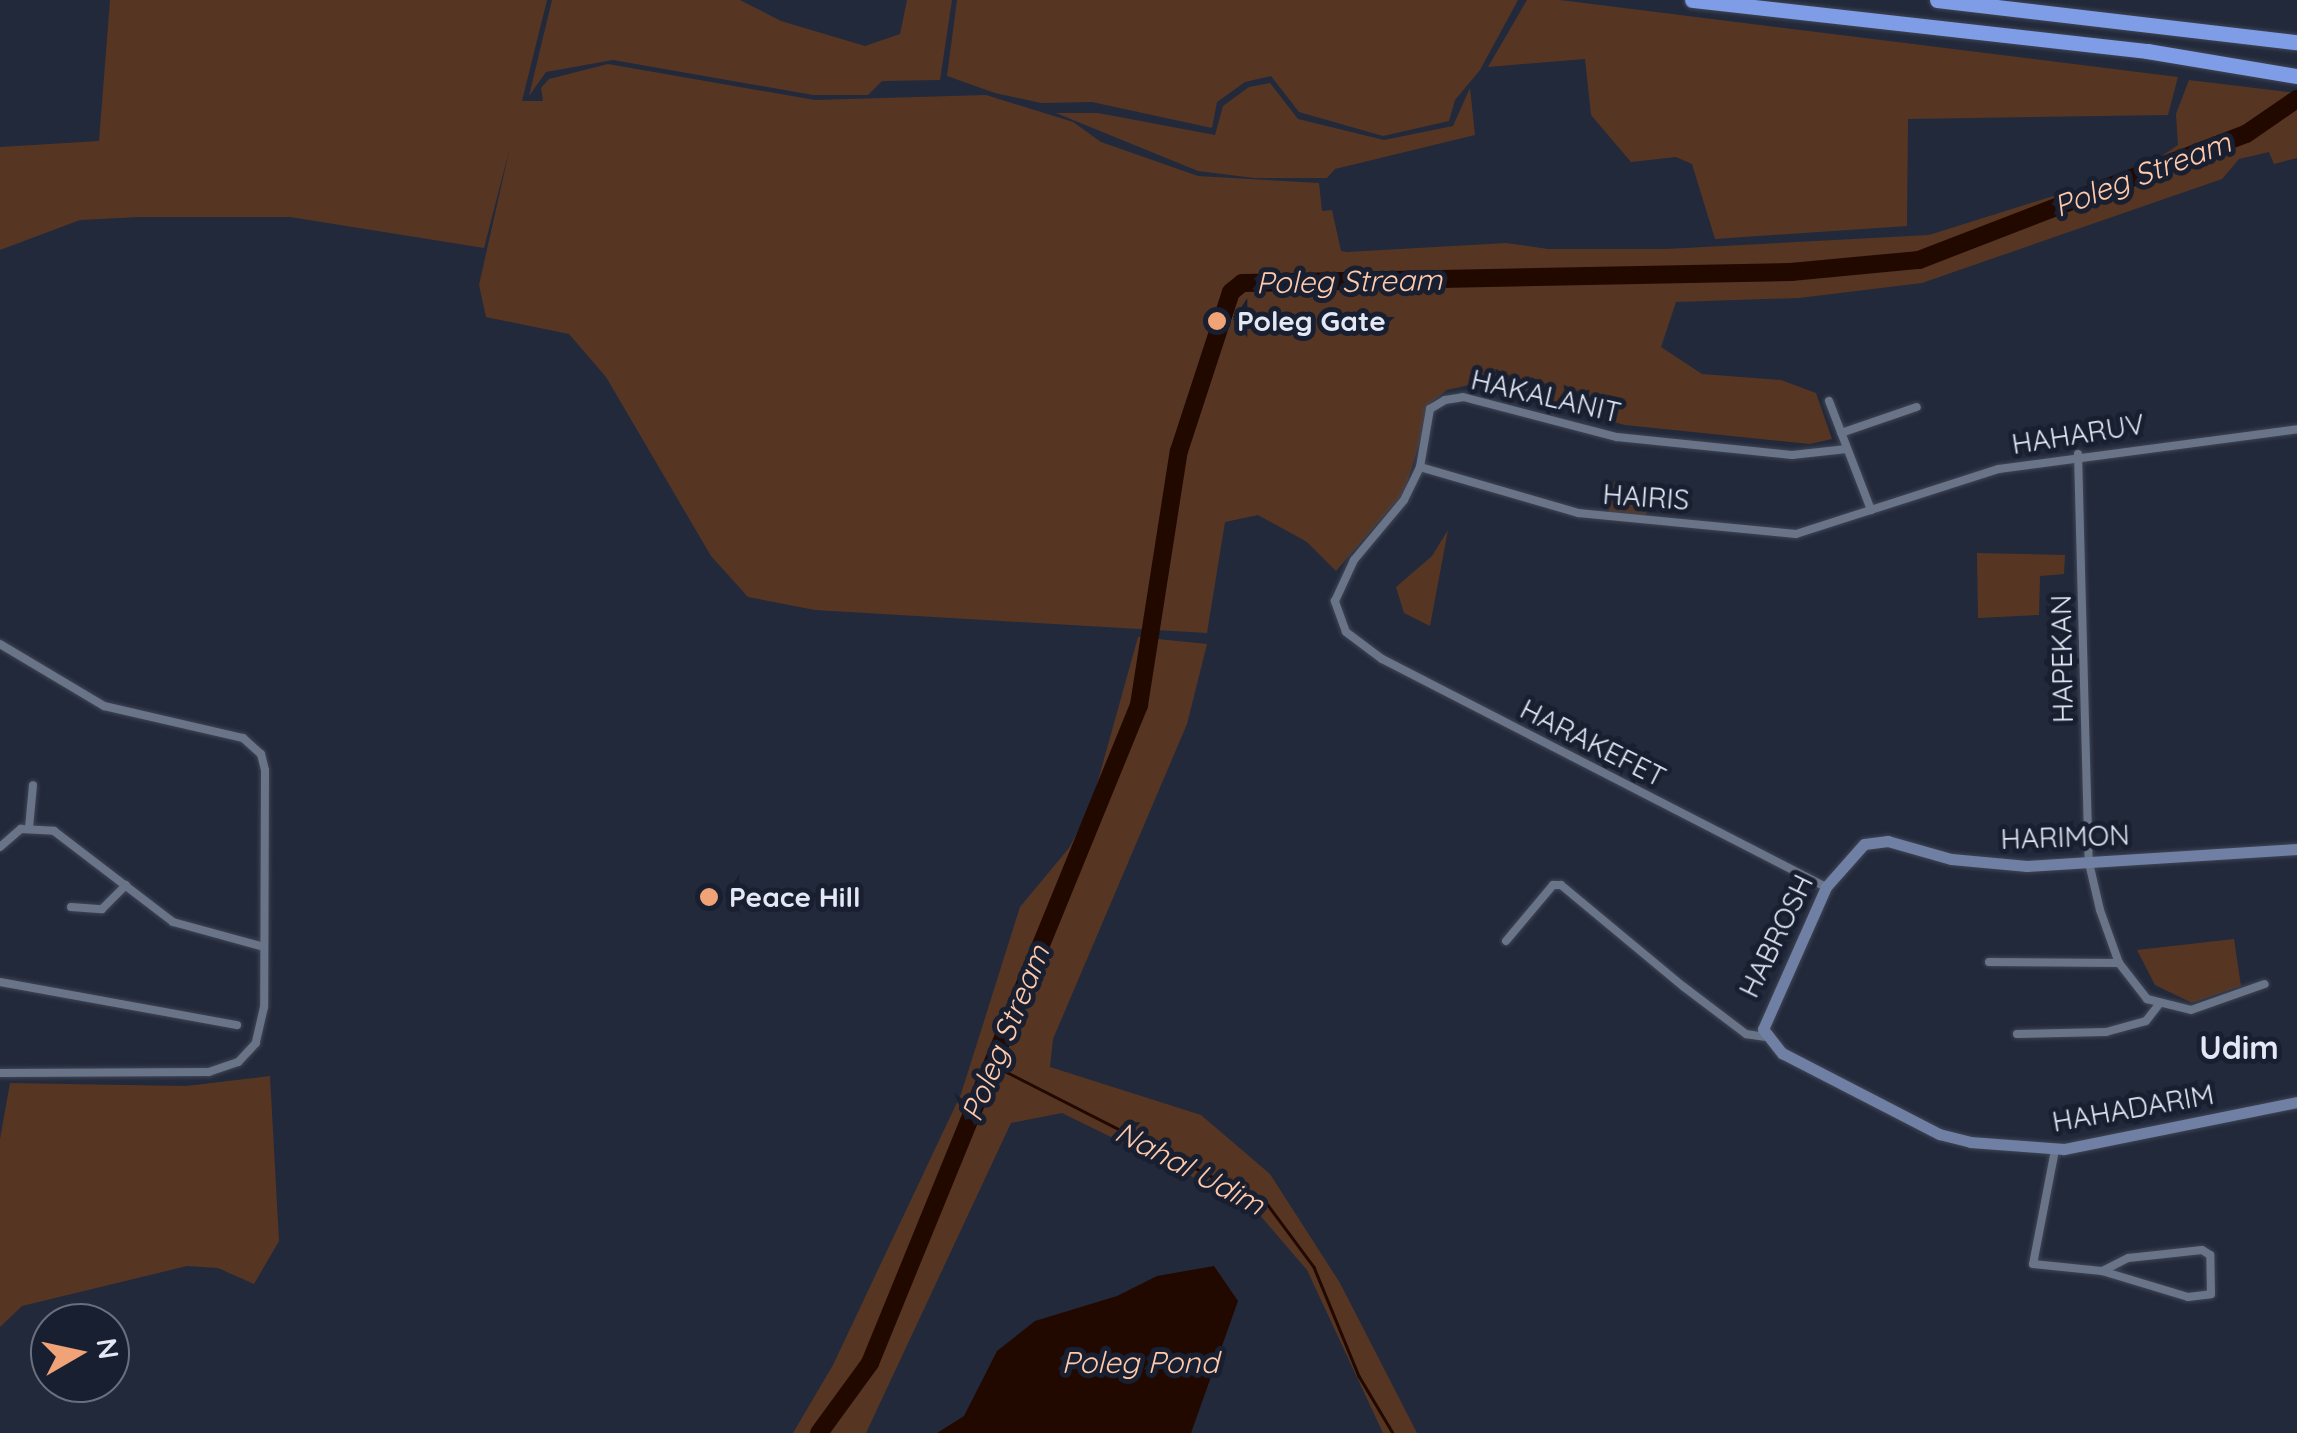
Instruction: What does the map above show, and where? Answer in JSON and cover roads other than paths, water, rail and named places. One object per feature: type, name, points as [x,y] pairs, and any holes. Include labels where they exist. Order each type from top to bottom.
[{"type":"highway","points":[[1692,0],[2275,70],[2297,76]]},
{"type":"highway","points":[[1938,0],[2292,41]]},
{"type":"street","name":"HAKALANIT","points":[[1346,632],[1336,614],[1338,588],[1404,500],[1420,467],[1430,409],[1463,397],[1600,435],[1792,454],[1847,449]]},
{"type":"street","points":[[1829,401],[1871,510]]},
{"type":"street","points":[[1841,433],[1917,407]]},
{"type":"street","name":"HAHARUV","points":[[1871,510],[1970,476],[2078,454],[2297,429]]},
{"type":"street","name":"HAPEKAN","points":[[2078,454],[2089,863],[2119,962]]},
{"type":"street","name":"HAIRIS","points":[[1420,467],[1578,514],[1762,534],[1820,529],[1871,510]]},
{"type":"street","name":"HARAKEFET","points":[[1346,632],[1456,699],[1826,886]]},
{"type":"street","points":[[0,644],[104,706],[234,735],[256,748],[265,770],[260,1034],[224,1068],[0,1073]]},
{"type":"street","points":[[28,828],[34,785]]},
{"type":"street","points":[[0,847],[12,832],[28,828],[65,837],[190,930],[264,946]]},
{"type":"street","name":"HARIMON","points":[[1843,860],[1880,840],[1973,862],[2089,863],[2297,849]]},
{"type":"street","name":"HABROSH","points":[[1764,1037],[1768,1005],[1826,886],[1843,860]]},
{"type":"street","points":[[71,907],[102,909],[126,885]]},
{"type":"street","points":[[1506,941],[1553,885],[1561,885],[1699,999],[1746,1034],[1764,1037]]},
{"type":"street","points":[[1990,962],[2119,962],[2147,998],[2192,1010],[2266,984]]},
{"type":"street","points":[[0,982],[237,1025]]},
{"type":"street","points":[[2017,1034],[2106,1032],[2146,1021],[2160,1003]]},
{"type":"street","name":"HAHADARIM","points":[[1764,1037],[1782,1054],[1939,1134],[2055,1150],[2297,1102]]},
{"type":"street","points":[[2055,1150],[2033,1264],[2102,1272],[2200,1298],[2212,1290],[2210,1255],[2202,1250],[2128,1258],[2102,1272]]},
{"type":"water","name":"Poleg Pond","points":[[1214,1266],[1238,1301],[1191,1433],[937,1433],[964,1416],[997,1351],[1035,1321],[1117,1296],[1157,1276]]},
{"type":"waterway","name":"Poleg Stream","points":[[819,1433],[870,1363],[1139,705],[1179,451],[1231,292],[1242,283],[1791,272],[1919,260],[2246,134],[2297,99]]},
{"type":"waterway","name":"Nahal Udim","points":[[989,1063],[1268,1205],[1314,1267],[1359,1376],[1393,1433]]},
{"type":"place","name":"Poleg Gate","points":[[1217,321]]},
{"type":"place","name":"Peace Hill","points":[[709,897]]},
{"type":"district","name":"Udim","points":[[2239,1047]]}]
